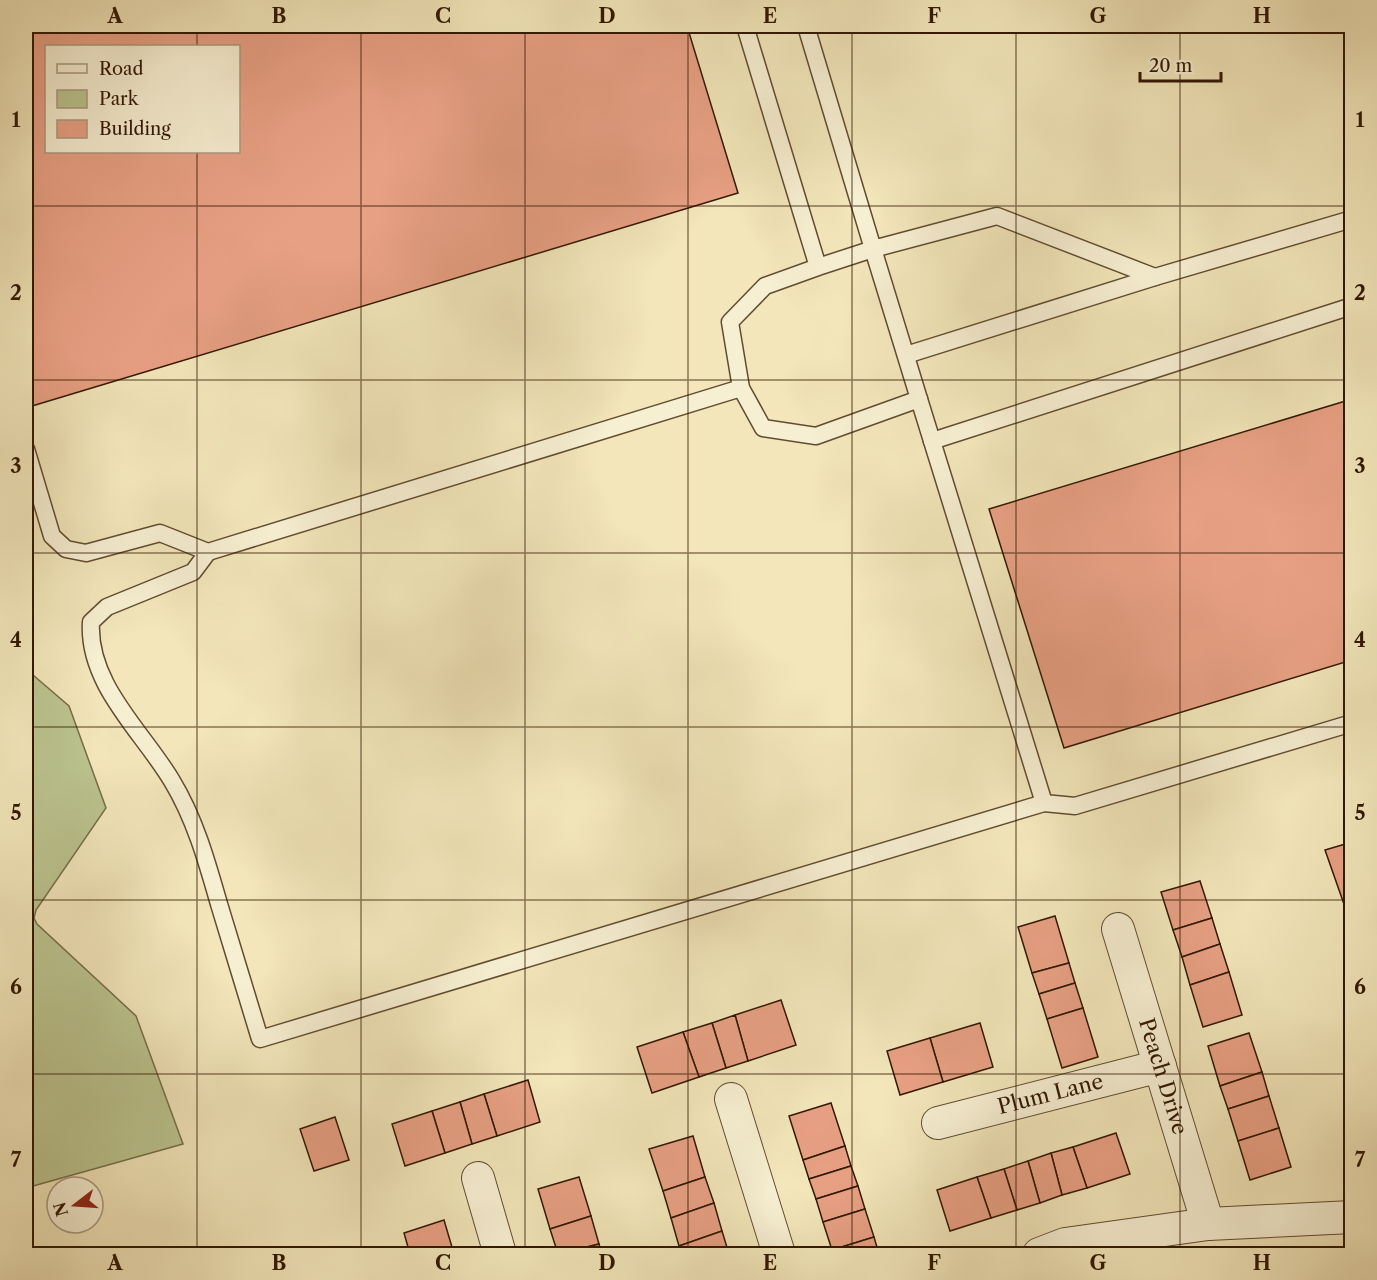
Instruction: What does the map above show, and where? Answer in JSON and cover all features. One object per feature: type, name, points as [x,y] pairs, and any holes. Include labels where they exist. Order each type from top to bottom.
[{"type":"street","name":"Peach Drive","points":[[1119,929],[1208,1224]]},
{"type":"street","name":"Plum Lane","points":[[938,1123],[1160,1066]]},
{"type":"street","points":[[731,1099],[779,1254]]},
{"type":"street","points":[[478,1178],[501,1254]]},
{"type":"street","points":[[1039,1254],[1065,1244],[1208,1224],[1352,1217]]},
{"type":"lane","points":[[745,26],[818,267]]},
{"type":"lane","points":[[806,26],[1044,803]]},
{"type":"lane","points":[[919,399],[816,436],[763,428],[741,388],[730,322],[765,286],[873,249],[997,216],[1155,277]]},
{"type":"lane","points":[[906,356],[1155,277],[1352,219]]},
{"type":"lane","points":[[932,441],[1352,306]]},
{"type":"lane","points":[[741,388],[208,552],[193,572],[107,607],[91,622],[90,641],[99,670],[128,720],[172,781],[199,836],[260,1040],[1044,803],[1075,806],[1352,723]]},
{"type":"lane","points":[[26,449],[52,536],[66,549],[86,553],[160,533],[208,552]]},
{"type":"green space","points":[[26,669],[69,706],[106,808],[36,910],[34,918],[37,924],[136,1016],[183,1144],[72,1175],[45,1175],[45,1183],[26,1188]]},
{"type":"building","points":[[26,26],[687,26],[738,193],[32,406],[26,384]]},
{"type":"building","points":[[1352,399],[1352,660],[1064,748],[989,509]]},
{"type":"building","points":[[1352,842],[1352,927],[1325,850]]},
{"type":"building","points":[[1200,881],[1212,918],[1173,930],[1161,892]]},
{"type":"building","points":[[1055,916],[1069,963],[1032,973],[1018,927]]},
{"type":"building","points":[[1212,918],[1220,944],[1182,957],[1173,930]]},
{"type":"building","points":[[1220,944],[1229,972],[1190,985],[1182,957]]},
{"type":"building","points":[[1069,963],[1075,983],[1039,994],[1032,973]]},
{"type":"building","points":[[1229,972],[1242,1015],[1203,1027],[1190,985]]},
{"type":"building","points":[[1075,983],[1083,1008],[1047,1019],[1039,994]]},
{"type":"building","points":[[781,1000],[796,1045],[748,1061],[735,1015]]},
{"type":"building","points":[[1083,1008],[1098,1057],[1062,1068],[1047,1019]]},
{"type":"building","points":[[735,1015],[748,1061],[726,1068],[712,1023]]},
{"type":"building","points":[[712,1023],[726,1068],[699,1077],[683,1032]]},
{"type":"building","points":[[980,1023],[993,1067],[943,1082],[930,1038]]},
{"type":"building","points":[[683,1032],[699,1077],[652,1093],[637,1047]]},
{"type":"building","points":[[1249,1033],[1262,1072],[1220,1086],[1208,1046]]},
{"type":"building","points":[[930,1038],[943,1082],[900,1095],[887,1051]]},
{"type":"building","points":[[1262,1072],[1269,1096],[1228,1109],[1220,1086]]},
{"type":"building","points":[[528,1080],[540,1122],[497,1136],[484,1094]]},
{"type":"building","points":[[484,1094],[497,1136],[472,1144],[460,1102]]},
{"type":"building","points":[[1269,1096],[1279,1128],[1238,1141],[1228,1109]]},
{"type":"building","points":[[460,1102],[472,1144],[445,1153],[432,1111]]},
{"type":"building","points":[[831,1103],[845,1146],[803,1160],[789,1116]]},
{"type":"building","points":[[432,1111],[445,1153],[405,1166],[392,1124]]},
{"type":"building","points":[[335,1117],[349,1160],[314,1171],[300,1129]]},
{"type":"building","points":[[1279,1128],[1291,1167],[1250,1180],[1238,1141]]},
{"type":"building","points":[[1116,1133],[1130,1174],[1087,1188],[1073,1147]]},
{"type":"building","points":[[693,1136],[705,1177],[663,1191],[649,1149]]},
{"type":"building","points":[[845,1146],[851,1166],[809,1179],[803,1160]]},
{"type":"building","points":[[1073,1147],[1087,1188],[1062,1195],[1051,1153]]},
{"type":"building","points":[[1051,1153],[1062,1195],[1040,1203],[1028,1161]]},
{"type":"building","points":[[1028,1161],[1040,1203],[1017,1210],[1004,1169]]},
{"type":"building","points":[[851,1166],[858,1186],[816,1199],[809,1179]]},
{"type":"building","points":[[1004,1169],[1017,1210],[991,1218],[977,1177]]},
{"type":"building","points":[[579,1177],[591,1216],[550,1229],[538,1189]]},
{"type":"building","points":[[705,1177],[714,1203],[671,1218],[663,1191]]},
{"type":"building","points":[[977,1177],[991,1218],[950,1231],[937,1190]]},
{"type":"building","points":[[858,1186],[865,1209],[823,1222],[816,1199]]},
{"type":"building","points":[[714,1203],[722,1231],[679,1246],[671,1218]]},
{"type":"building","points":[[865,1209],[874,1237],[832,1250],[823,1222]]},
{"type":"building","points":[[591,1216],[599,1244],[558,1254],[550,1229]]},
{"type":"building","points":[[444,1220],[454,1254],[410,1254],[404,1233]]},
{"type":"building","points":[[722,1231],[729,1254],[682,1254],[679,1246]]},
{"type":"building","points":[[874,1237],[879,1254],[833,1254],[832,1250]]},
{"type":"building","points":[[599,1244],[602,1254],[561,1254]]}]
